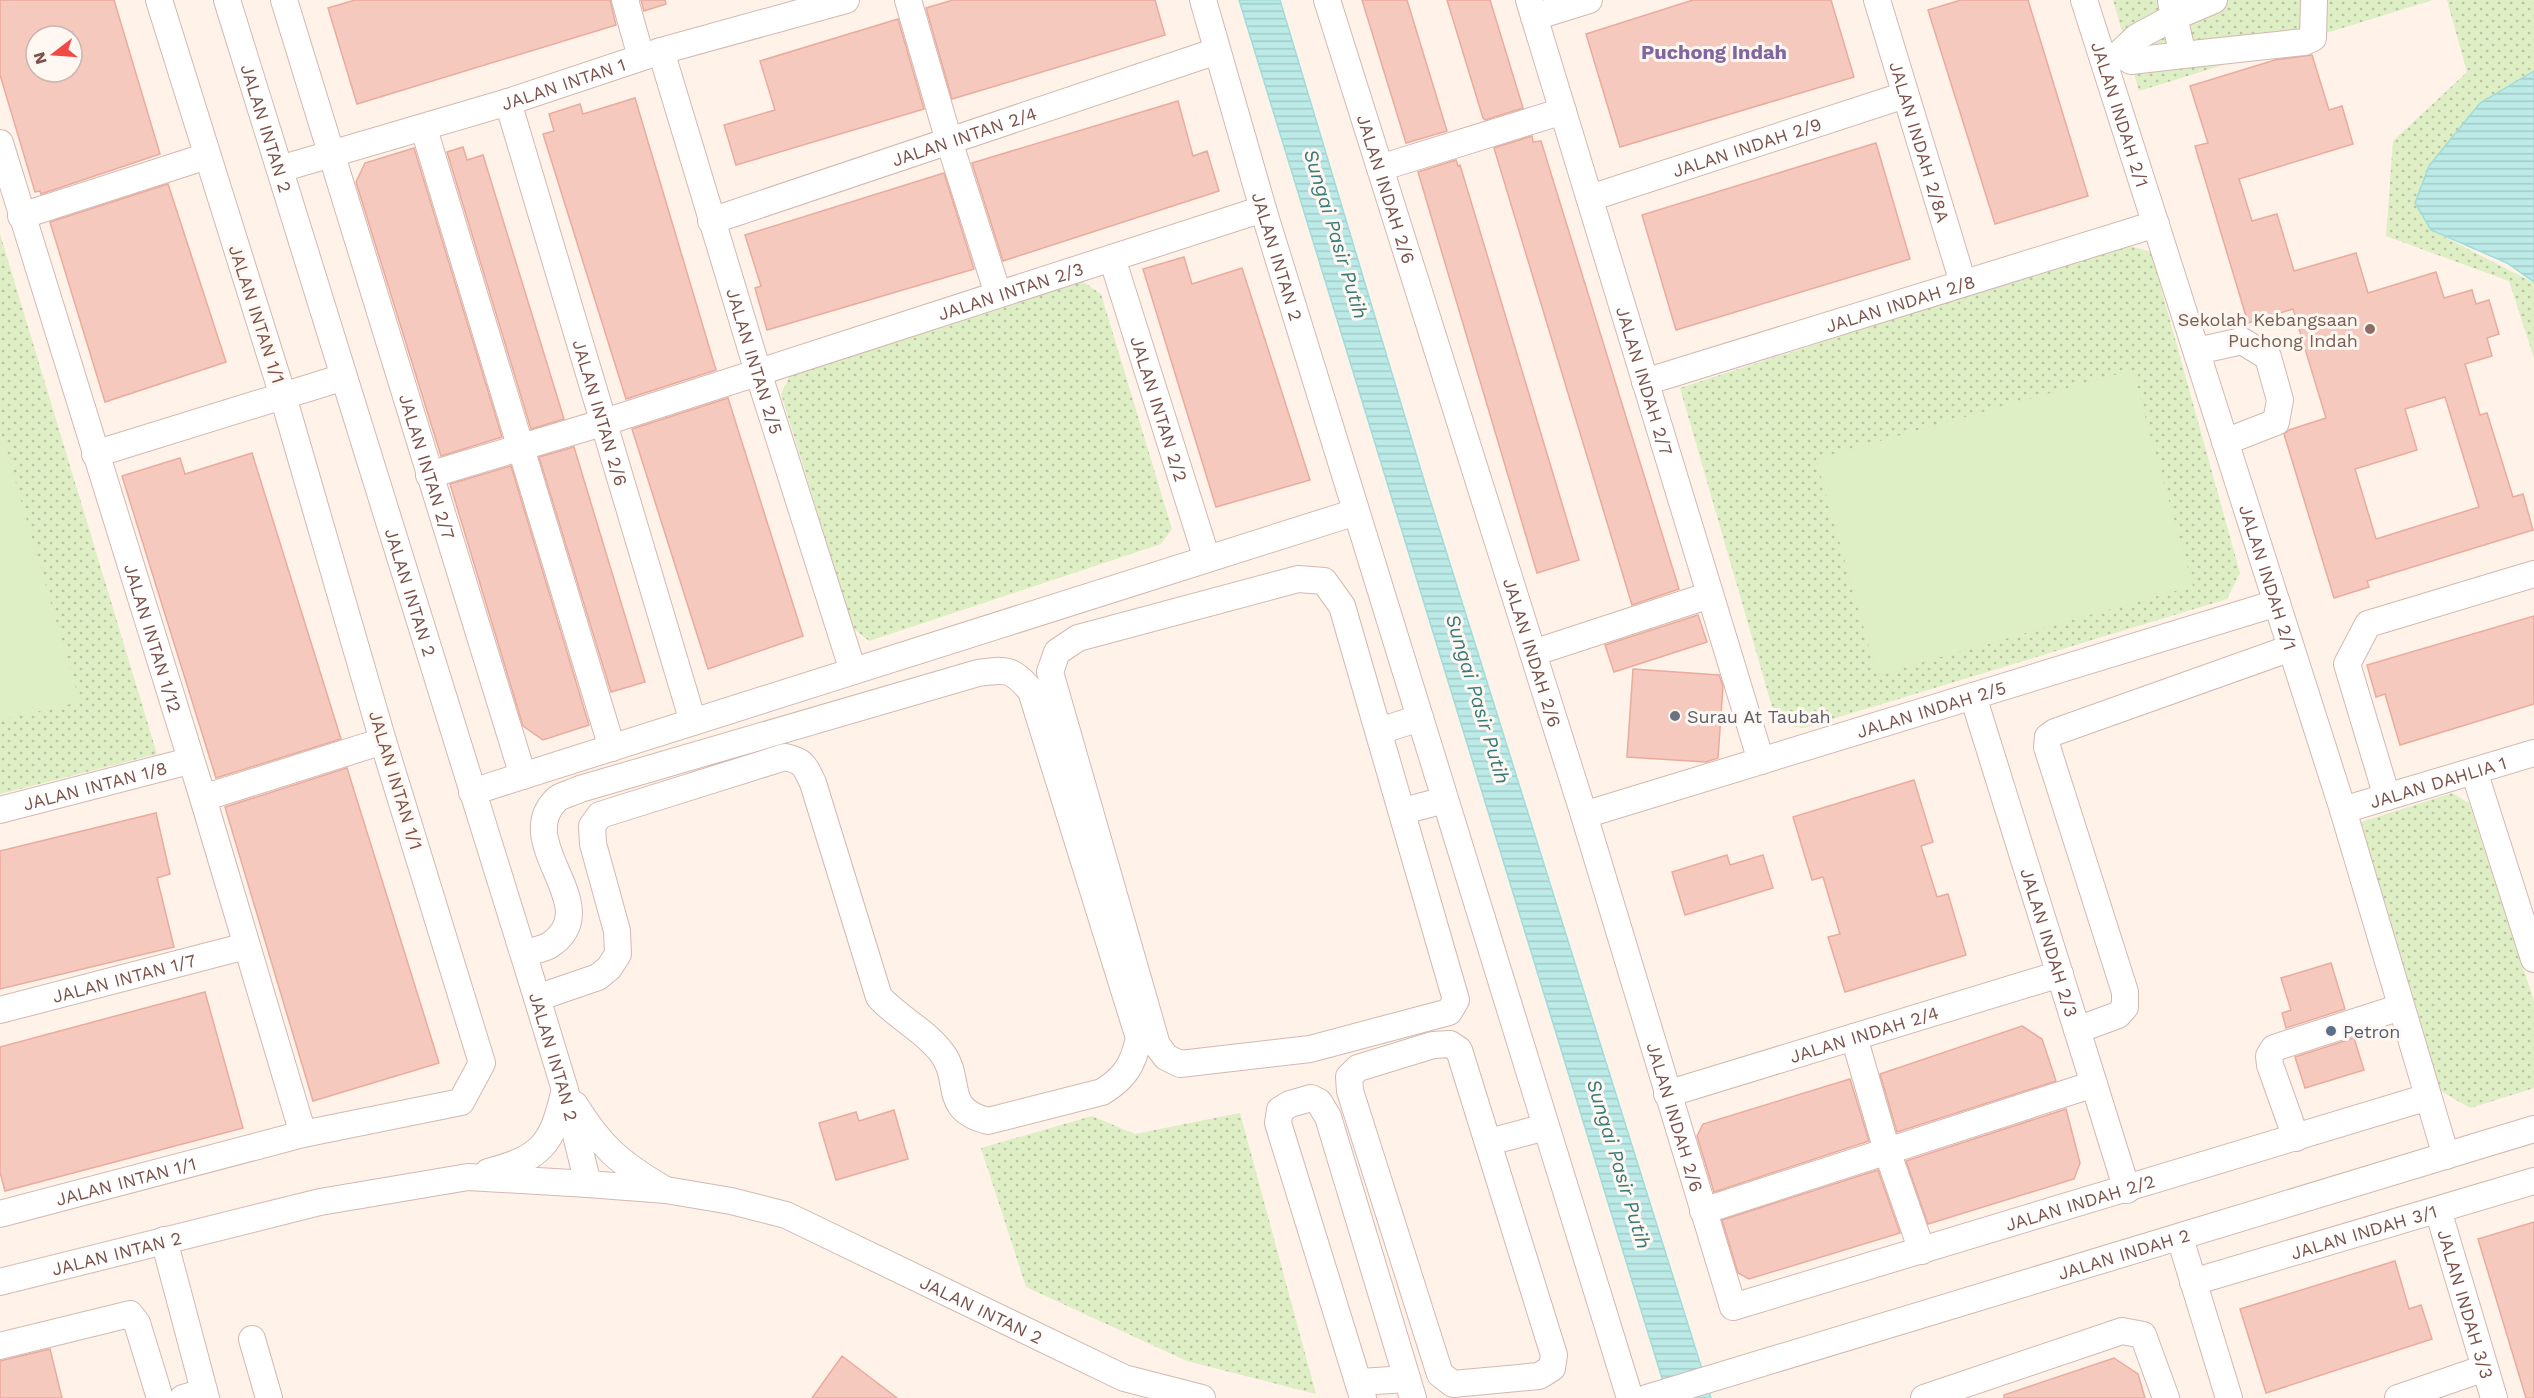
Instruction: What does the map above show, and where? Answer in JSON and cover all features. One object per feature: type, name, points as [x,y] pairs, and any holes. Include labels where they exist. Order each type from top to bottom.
[{"type":"street","name":"JALAN INTAN 1/1","points":[[2,1207],[303,1134],[461,1102],[482,1063],[383,741],[283,396],[159,0]]},
{"type":"street","name":"JALAN INTAN 2","points":[[227,0],[524,954],[565,1090],[588,1184]]},
{"type":"street","name":"JALAN INTAN 2/7","points":[[284,0],[523,776]]},
{"type":"street","name":"JALAN INTAN 2/5","points":[[625,0],[651,54],[711,221],[853,671]]},
{"type":"street","name":"JALAN INTAN 1","points":[[280,170],[424,129],[651,54],[846,0]]},
{"type":"street","points":[[908,0],[949,141],[998,294]]},
{"type":"street","name":"JALAN INTAN 2","points":[[1203,0],[1263,209],[1630,1398]]},
{"type":"street","name":"JALAN INDAH 2/6","points":[[1327,0],[1584,815],[1732,1307]]},
{"type":"street","points":[[1532,8],[1589,0]]},
{"type":"street","name":"JALAN INDAH 2/8A","points":[[1877,0],[1962,283]]},
{"type":"street","name":"JALAN INDAH 2/1","points":[[2084,0],[2111,57],[2156,224],[2343,810],[2446,1156]]},
{"type":"street","points":[[2111,57],[2173,9],[2214,0]]},
{"type":"street","points":[[2111,57],[2131,61],[2294,43],[2313,38],[2314,0]]},
{"type":"street","name":"JALAN INDAH 2/7","points":[[1532,8],[1761,761]]},
{"type":"street","points":[[2173,9],[2183,55]]},
{"type":"street","name":"JALAN INTAN 2/4","points":[[711,221],[1217,51]]},
{"type":"street","name":"JALAN INDAH 2/9","points":[[1590,198],[1905,95]]},
{"type":"street","name":"JALAN INTAN 2/6","points":[[508,102],[693,722]]},
{"type":"street","points":[[1380,168],[1563,111]]},
{"type":"street","points":[[424,129],[612,748]]},
{"type":"street","name":"JALAN INTAN 1/12","points":[[0,143],[303,1134]]},
{"type":"street","points":[[21,216],[207,156]]},
{"type":"street","name":"JALAN INTAN 2/3","points":[[429,475],[605,422],[1263,209]]},
{"type":"street","name":"JALAN INDAH 2/8","points":[[1645,382],[2156,224]]},
{"type":"street","name":"JALAN INTAN 2/2","points":[[1112,258],[1207,559]]},
{"type":"street","points":[[2197,351],[2242,341],[2268,357],[2280,400],[2276,422],[2225,442]]},
{"type":"street","points":[[95,454],[344,377]]},
{"type":"street","points":[[472,792],[1356,512]]},
{"type":"street","points":[[2387,797],[2347,664],[2368,624],[2534,574]]},
{"type":"street","points":[[1298,579],[1324,581],[1342,606],[1403,811],[1456,1000],[1449,1012],[1310,1049],[1180,1064],[1166,1057],[1157,1045],[1050,672],[1057,652],[1078,638],[1298,579]]},
{"type":"street","points":[[1533,653],[1710,595]]},
{"type":"street","name":"JALAN INDAH 2/5","points":[[1584,815],[2277,603]]},
{"type":"street","points":[[2077,1030],[2118,1015],[2125,1007],[2125,992],[2047,747],[2048,737],[2055,732],[2291,648]]},
{"type":"street","points":[[524,954],[549,946],[564,933],[569,921],[569,904],[543,834],[544,818],[556,800],[580,789],[789,728],[978,673],[1003,669],[1018,675],[1031,691],[1139,1038],[1135,1055],[1119,1082],[1102,1092],[988,1121],[972,1117],[962,1107],[953,1090],[951,1073],[944,1055],[933,1042],[893,1012],[879,997],[823,810],[806,767],[799,760],[789,728]]},
{"type":"street","name":"JALAN INDAH 2/3","points":[[1973,696],[2127,1190]]},
{"type":"street","points":[[1379,731],[1420,718]]},
{"type":"street","points":[[202,798],[383,741]]},
{"type":"street","name":"JALAN DAHLIA 1","points":[[2343,810],[2534,753]]},
{"type":"street","points":[[537,998],[598,977],[609,968],[618,954],[617,931],[593,844],[592,826],[600,814],[768,760],[785,757],[799,760]]},
{"type":"street","name":"JALAN INTAN 1/8","points":[[0,810],[189,761]]},
{"type":"street","points":[[2474,771],[2534,959]]},
{"type":"street","points":[[1403,811],[1445,800]]},
{"type":"street","name":"JALAN INTAN 1/7","points":[[0,1010],[246,946]]},
{"type":"street","name":"JALAN INDAH 2/4","points":[[1667,1094],[2060,974]]},
{"type":"street","points":[[2296,1138],[2270,1065],[2269,1056],[2274,1048],[2401,1008]]},
{"type":"street","points":[[1854,1036],[1887,1151],[1922,1251]]},
{"type":"street","points":[[1450,1044],[1459,1050],[1489,1142],[1554,1355],[1552,1368],[1539,1376],[1453,1384],[1440,1374],[1350,1091],[1349,1077],[1358,1068],[1433,1045],[1450,1044]]},
{"type":"street","points":[[1703,1210],[2094,1084]]},
{"type":"street","points":[[468,1177],[520,1164],[544,1145],[556,1126],[565,1090]]},
{"type":"street","points":[[565,1090],[605,1148],[622,1163],[666,1190]]},
{"type":"street","name":"JALAN INDAH 2/2","points":[[1732,1307],[2127,1190],[2428,1097]]},
{"type":"street","points":[[1311,1098],[1319,1102],[1328,1117],[1410,1389],[1361,1390],[1278,1124],[1280,1110],[1290,1104],[1311,1098]]},
{"type":"street","points":[[1489,1142],[1546,1126]]},
{"type":"street","name":"JALAN INDAH 2","points":[[1653,1396],[2534,1129]]},
{"type":"street","name":"JALAN INTAN 2","points":[[0,1282],[320,1202],[468,1177],[666,1190],[731,1201],[786,1215],[1123,1388],[1202,1398]]},
{"type":"street","name":"JALAN INDAH 3/1","points":[[2193,1282],[2534,1181]]},
{"type":"street","name":"JALAN INDAH 3/3","points":[[2438,1210],[2494,1398]]},
{"type":"street","points":[[2180,1238],[2229,1398]]},
{"type":"street","points":[[164,1240],[198,1396]]},
{"type":"street","points":[[0,1346],[130,1314],[137,1323],[160,1398]]},
{"type":"street","points":[[1924,1398],[1961,1392],[2122,1331],[2143,1335],[2166,1398]]},
{"type":"street","points":[[252,1339],[269,1398]]},
{"type":"street","points":[[2398,1398],[2485,1368]]},
{"type":"green space","points":[[2113,0],[2433,0],[2139,91]]},
{"type":"green space","points":[[2447,0],[2534,0],[2534,71],[2480,103],[2415,203],[2431,230],[2534,283],[2534,358],[2509,281],[2386,236],[2393,141],[2467,72]]},
{"type":"green space","points":[[0,234],[157,754],[0,794]]},
{"type":"green space","points":[[2123,244],[2151,252],[2240,573],[2227,599],[1803,728],[1777,724],[1680,388]]},
{"type":"green space","points":[[1082,281],[1101,294],[1172,529],[1161,544],[869,641],[853,628],[781,394],[791,373]]},
{"type":"green space","points":[[2132,370],[2193,586],[1877,675],[1816,459]]},
{"type":"green space","points":[[0,429],[80,702],[0,720]]},
{"type":"green space","points":[[2452,793],[2469,803],[2534,1001],[2534,1088],[2470,1108],[2441,1091],[2361,822]]},
{"type":"green space","points":[[1240,1113],[1316,1394],[1187,1361],[1026,1287],[981,1148],[1092,1116],[1135,1134]]},
{"type":"water","name":"Sungai Pasir Putih","points":[[1239,0],[1280,0],[1426,487],[1711,1398],[1668,1398]]},
{"type":"water","points":[[2534,71],[2534,282],[2507,263],[2431,230],[2415,203],[2429,166],[2480,103]]},
{"type":"building","points":[[0,0],[114,0],[160,154],[41,194],[40,191],[35,192],[0,75]]},
{"type":"building","points":[[355,0],[610,0],[616,25],[357,104],[328,8]]},
{"type":"building","points":[[641,0],[665,0],[666,4],[644,11]]},
{"type":"building","points":[[953,0],[1155,0],[1165,35],[952,99],[926,8]]},
{"type":"building","points":[[1362,0],[1407,0],[1447,131],[1406,143]]},
{"type":"building","points":[[1447,0],[1490,0],[1523,108],[1485,120],[1483,118]]},
{"type":"building","points":[[1693,0],[1831,0],[1854,77],[1620,147],[1586,34]]},
{"type":"building","points":[[1961,0],[2028,0],[2088,196],[1995,224],[1928,10]]},
{"type":"building","points":[[898,19],[924,109],[736,165],[724,125],[775,110],[760,61]]},
{"type":"building","points":[[2312,55],[2329,110],[2342,106],[2353,144],[2239,179],[2252,221],[2277,214],[2294,271],[2356,253],[2368,293],[2436,272],[2444,298],[2472,290],[2476,304],[2489,300],[2499,334],[2487,338],[2492,356],[2465,364],[2480,415],[2487,413],[2513,497],[2523,494],[2533,530],[2367,581],[2369,587],[2334,598],[2284,434],[2289,430],[2326,418],[2293,309],[2248,323],[2195,146],[2208,143],[2190,86],[2275,60]],"holes":[[[2445,397],[2479,507],[2376,539],[2355,469],[2417,450],[2405,409]]]},
{"type":"building","points":[[635,98],[716,370],[626,399],[543,134],[554,131],[549,114],[580,104],[583,114]]},
{"type":"building","points":[[1178,101],[1193,156],[1207,151],[1219,191],[1003,261],[972,163]]},
{"type":"building","points":[[1532,136],[1533,142],[1541,141],[1679,589],[1632,605],[1494,148]]},
{"type":"building","points":[[1876,143],[1910,259],[1676,330],[1642,215]]},
{"type":"building","points":[[463,147],[467,160],[483,155],[564,419],[531,429],[447,152]]},
{"type":"building","points":[[414,148],[502,437],[441,456],[356,182],[365,163]]},
{"type":"building","points":[[1456,160],[1458,166],[1460,165],[1579,560],[1537,573],[1418,172]]},
{"type":"building","points":[[944,173],[974,269],[767,330],[755,288],[761,286],[745,235]]},
{"type":"building","points":[[168,184],[226,362],[105,402],[50,222]]},
{"type":"building","points":[[1184,257],[1192,284],[1242,268],[1310,480],[1216,507],[1143,269]]},
{"type":"building","points":[[728,398],[803,636],[708,669],[632,429]]},
{"type":"building","points":[[574,447],[645,682],[611,692],[539,457]]},
{"type":"building","points":[[252,453],[341,739],[216,778],[122,476],[180,458],[185,474]]},
{"type":"building","points":[[511,466],[589,725],[543,740],[523,726],[450,484]]},
{"type":"building","points":[[1698,615],[1707,642],[1614,672],[1605,645]]},
{"type":"building","points":[[2534,616],[2534,704],[2400,745],[2385,694],[2376,697],[2367,665]]},
{"type":"building","name":"Surau At Taubah","points":[[1633,669],[1719,675],[1723,686],[1718,758],[1706,762],[1627,757]]},
{"type":"building","points":[[347,768],[439,1063],[313,1101],[225,807]]},
{"type":"building","points":[[1914,780],[1933,842],[1921,846],[1937,897],[1948,894],[1966,955],[1845,992],[1828,937],[1840,934],[1823,877],[1812,880],[1793,817]]},
{"type":"building","points":[[156,813],[170,874],[157,878],[174,947],[0,989],[0,851]]},
{"type":"building","points":[[1727,855],[1730,865],[1763,855],[1773,888],[1685,915],[1672,872]]},
{"type":"building","points":[[2331,963],[2345,1009],[2286,1028],[2282,1013],[2291,1010],[2281,978]]},
{"type":"building","points":[[205,992],[243,1128],[5,1191],[0,1172],[0,1047]]},
{"type":"building","points":[[2022,1026],[2042,1039],[2056,1081],[1897,1132],[1880,1074]]},
{"type":"building","points":[[2354,1038],[2364,1070],[2305,1088],[2295,1057]]},
{"type":"building","points":[[1850,1079],[1869,1141],[1714,1192],[1697,1136],[1703,1124]]},
{"type":"building","points":[[2066,1109],[2080,1163],[2074,1179],[1928,1224],[1906,1161]]},
{"type":"building","points":[[894,1110],[908,1159],[836,1180],[819,1123],[856,1112],[859,1121]]},
{"type":"building","points":[[1878,1170],[1900,1233],[1749,1279],[1738,1273],[1722,1220]]},
{"type":"building","points":[[2534,1222],[2534,1398],[2526,1398],[2478,1239]]},
{"type":"building","points":[[2395,1261],[2409,1309],[2421,1305],[2432,1339],[2266,1393],[2240,1309]]},
{"type":"building","points":[[50,1349],[62,1398],[0,1398],[0,1361]]},
{"type":"building","points":[[842,1356],[897,1398],[812,1398]]},
{"type":"building","points":[[2114,1358],[2138,1374],[2145,1398],[2004,1398],[2004,1395]]},
{"type":"place","name":"Sekolah Kebangsaan Puchong Indah","points":[[2370,329]]},
{"type":"place","name":"Surau At Taubah","points":[[1675,716]]},
{"type":"place","name":"Petron","points":[[2331,1031]]},
{"type":"district","name":"Puchong Indah","points":[[1714,52]]}]
